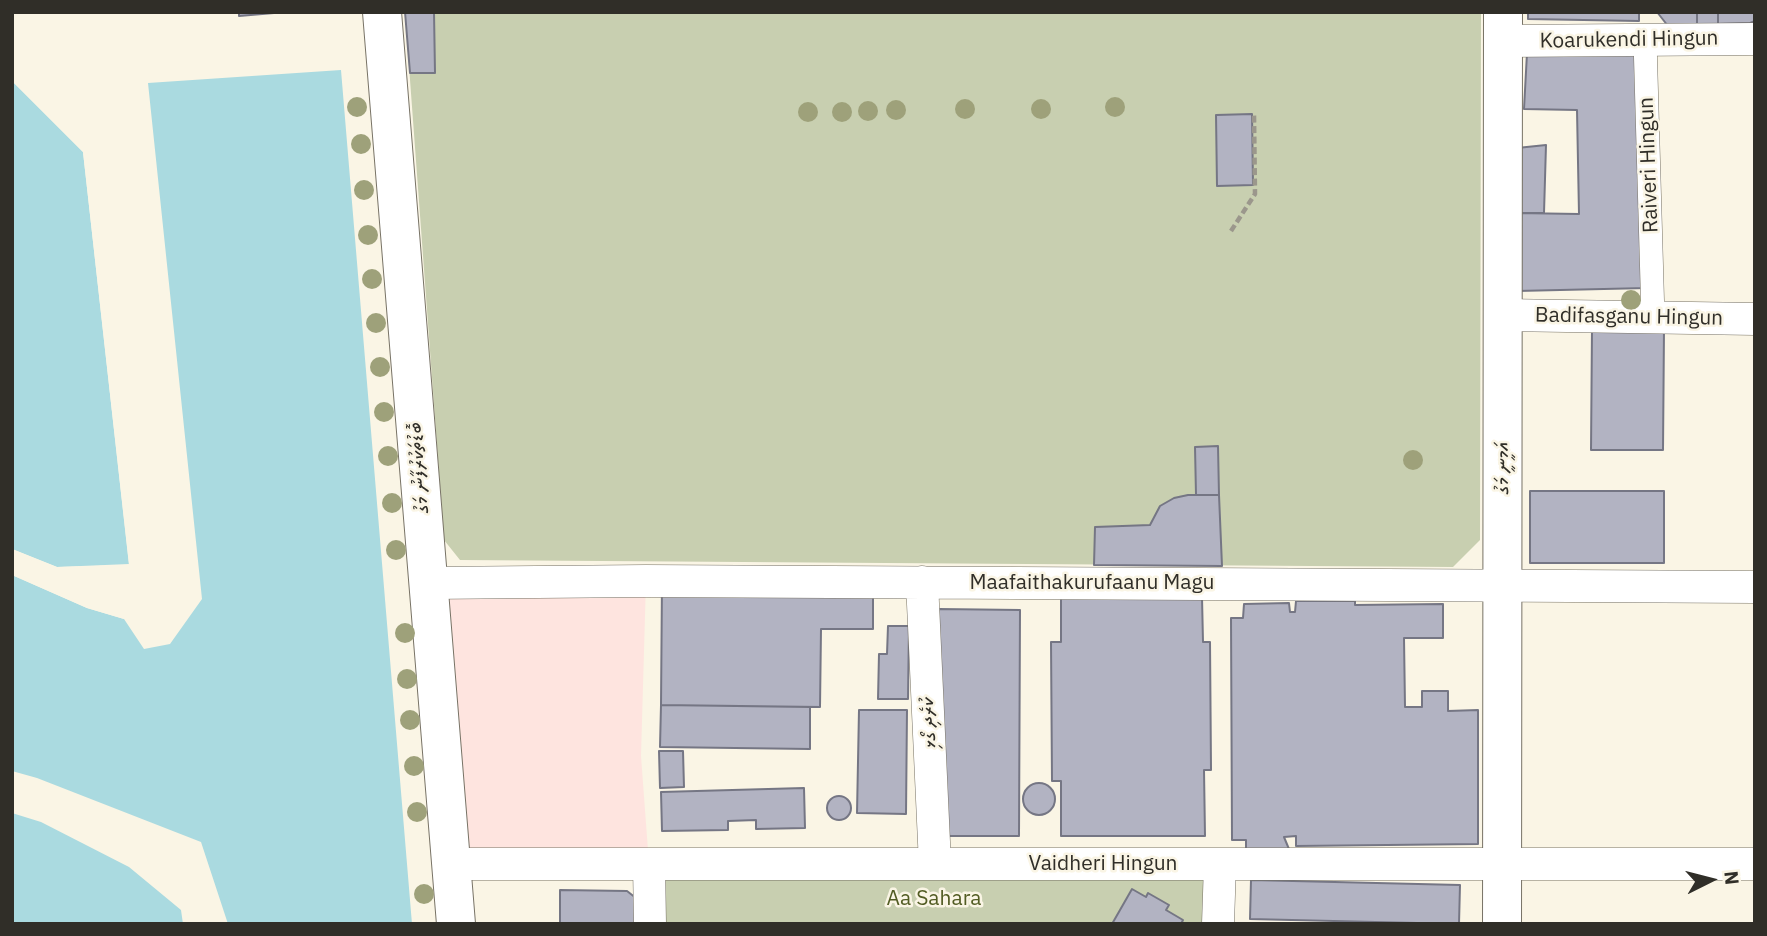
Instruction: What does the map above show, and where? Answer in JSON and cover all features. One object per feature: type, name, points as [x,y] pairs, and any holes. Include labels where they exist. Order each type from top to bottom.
[{"type":"main road","name":"ބޮޑުތަކުރުފާނު މަގު","points":[[382,12],[456,924]]},
{"type":"main road","name":"އަމީނީ މަގު","points":[[1502,924],[1503,27]]},
{"type":"street","name":"Koarukendi Hingun","points":[[1503,27],[1646,26],[1755,39]]},
{"type":"street","name":"Raiveri Hingun","points":[[1646,26],[1653,318]]},
{"type":"street","name":"Badifasganu Hingun","points":[[1503,315],[1755,319]]},
{"type":"street","name":"Maafaithakurufaanu Magu","points":[[428,583],[922,582],[1755,587]]},
{"type":"street","name":"ކުރެދި ގޯޅި","points":[[922,582],[935,864]]},
{"type":"street","name":"Vaidheri Hingun","points":[[452,864],[1755,864]]},
{"type":"street","points":[[649,864],[650,924]]},
{"type":"street","points":[[1218,924],[1220,864]]},
{"type":"path","points":[[1231,231],[1255,194],[1254,114]]},
{"type":"shaded area","points":[[646,581],[641,756],[649,864],[452,864],[428,583]]},
{"type":"green space","points":[[405,12],[1481,12],[1480,540],[1453,567],[460,560],[444,540]]},
{"type":"green space","name":"Aa Sahara","points":[[659,874],[1210,875],[1208,924],[659,924]]},
{"type":"water","points":[[341,70],[412,924],[12,924],[12,575],[87,608],[124,619],[144,649],[170,644],[202,599],[148,83]]},
{"type":"water","points":[[12,81],[83,152],[129,565],[57,567],[12,549]]},
{"type":"pier","points":[[12,78],[87,151],[132,564],[126,568],[57,570],[12,553],[12,549],[57,567],[129,564],[83,152]]},
{"type":"pier","points":[[12,571],[88,605],[123,615],[124,619],[87,608],[12,575]]},
{"type":"pier","points":[[12,771],[37,778],[201,842],[228,924],[183,924],[181,910],[129,867],[41,822],[12,813]]},
{"type":"building","points":[[239,12],[274,12],[274,13],[239,16]]},
{"type":"building","points":[[405,12],[434,12],[435,73],[410,73]]},
{"type":"building","points":[[1528,12],[1639,12],[1639,21],[1528,19]]},
{"type":"building","points":[[1657,12],[1697,12],[1697,25],[1668,26]]},
{"type":"building","points":[[1697,12],[1718,12],[1718,24],[1697,25]]},
{"type":"building","points":[[1718,12],[1755,12],[1755,21],[1718,24]]},
{"type":"building","points":[[1527,53],[1642,53],[1647,288],[1517,291],[1516,213],[1579,214],[1577,110],[1524,109]]},
{"type":"building","points":[[1252,114],[1253,185],[1217,186],[1216,115]]},
{"type":"building","points":[[1546,145],[1544,213],[1516,213],[1517,148]]},
{"type":"building","points":[[1592,329],[1664,329],[1663,450],[1591,450]]},
{"type":"building","points":[[1218,446],[1219,495],[1196,495],[1195,447]]},
{"type":"building","points":[[1530,491],[1664,491],[1664,563],[1530,563]]},
{"type":"building","points":[[1219,495],[1222,566],[1094,565],[1095,527],[1150,525],[1160,506],[1174,498]]},
{"type":"building","points":[[662,582],[873,585],[873,629],[821,629],[820,707],[661,705]]},
{"type":"building","points":[[1061,597],[1202,597],[1203,642],[1210,642],[1211,770],[1204,770],[1205,836],[1061,836],[1061,781],[1052,781],[1051,642],[1061,642]]},
{"type":"building","points":[[1296,601],[1355,601],[1355,605],[1443,604],[1443,638],[1404,638],[1405,707],[1422,707],[1422,691],[1448,691],[1448,711],[1478,710],[1478,844],[1296,846],[1296,836],[1284,837],[1291,854],[1246,854],[1246,840],[1232,840],[1231,618],[1243,618],[1244,604],[1289,603],[1290,612],[1295,612]]},
{"type":"building","points":[[939,609],[1020,610],[1019,836],[938,836]]},
{"type":"building","points":[[888,626],[909,626],[908,699],[878,699],[879,654],[887,654]]},
{"type":"building","points":[[661,705],[810,707],[810,749],[660,747]]},
{"type":"building","points":[[859,710],[907,710],[906,814],[857,813]]},
{"type":"building","points":[[659,751],[683,751],[684,787],[660,788]]},
{"type":"building","points":[[1039,783],[1050,788],[1055,799],[1050,810],[1039,815],[1028,810],[1023,799],[1028,788]]},
{"type":"building","points":[[804,788],[805,828],[756,829],[756,820],[728,821],[728,830],[662,831],[661,792]]},
{"type":"building","points":[[839,796],[848,799],[851,808],[848,817],[839,820],[830,817],[827,808],[830,799]]},
{"type":"building","points":[[1251,880],[1460,885],[1459,924],[1250,919]]},
{"type":"building","points":[[1132,889],[1146,897],[1148,893],[1169,905],[1166,910],[1183,920],[1181,924],[1112,924]]},
{"type":"building","points":[[560,890],[627,891],[641,902],[641,924],[560,924]]}]
